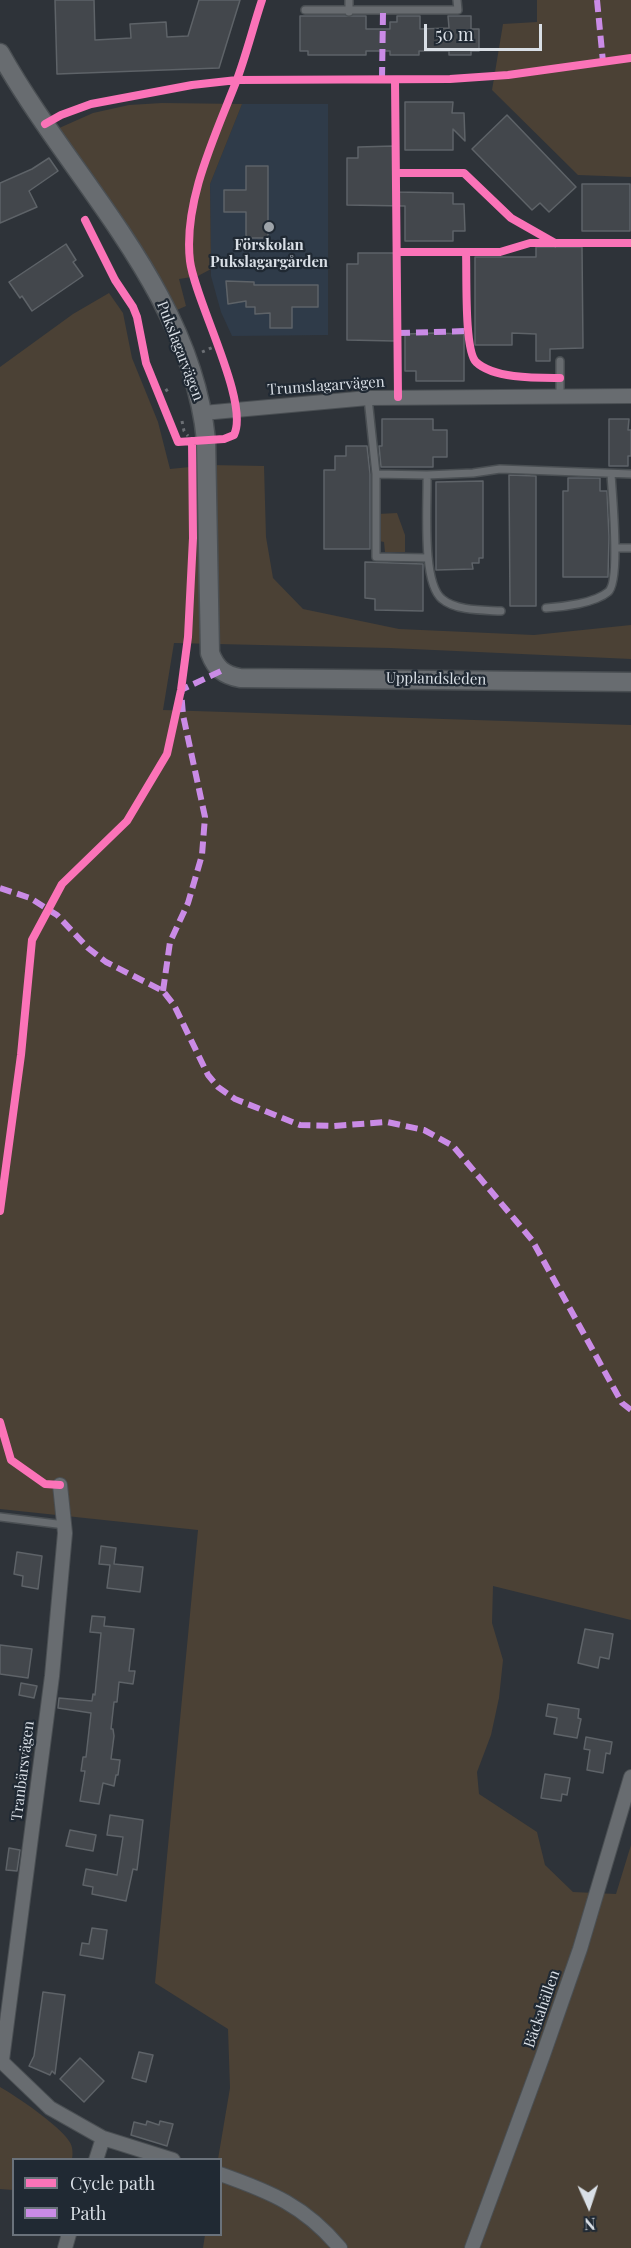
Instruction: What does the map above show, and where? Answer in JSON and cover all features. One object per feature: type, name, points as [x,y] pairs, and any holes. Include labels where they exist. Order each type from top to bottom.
[{"type":"street","name":"Pukslagarvägen","points":[[0,53],[48,129],[148,275],[172,322],[191,372],[203,413],[207,475],[210,653],[214,664],[221,671],[240,678]]},
{"type":"street","name":"Trumslagarvägen","points":[[203,413],[368,398],[631,396]]},
{"type":"street","name":"Upplandsleden","points":[[240,678],[631,682]]},
{"type":"street","name":"Tranbärsvägen","points":[[1,2060],[52,1676],[65,1525],[60,1485]]},
{"type":"street","name":"Bäckahällen","points":[[472,2248],[580,1949],[631,1777]]},
{"type":"street","points":[[1,2060],[50,2108],[103,2138],[167,2158]]},
{"type":"street","points":[[97,2158],[103,2138]]},
{"type":"street","points":[[222,2175],[280,2197],[308,2216],[340,2248]]},
{"type":"lane","points":[[349,0],[349,12]]},
{"type":"lane","points":[[305,10],[349,12],[458,10],[457,0]]},
{"type":"lane","points":[[560,361],[560,397]]},
{"type":"lane","points":[[368,398],[376,474],[376,557],[428,558]]},
{"type":"lane","points":[[376,474],[427,475],[474,473],[500,469],[631,474]]},
{"type":"lane","points":[[546,608],[581,603],[610,591],[613,584],[615,548],[611,474]]},
{"type":"lane","points":[[427,475],[428,558],[431,581],[442,599],[476,610],[501,611]]},
{"type":"lane","points":[[615,548],[631,548]]},
{"type":"lane","points":[[0,1517],[65,1525]]},
{"type":"path","points":[[202,352],[218,345]]},
{"type":"path","points":[[159,395],[170,388]]},
{"type":"shaded area","points":[[537,0],[631,0],[631,177],[578,175],[492,90],[503,24],[537,22]]},
{"type":"shaded area","name":"Förskolan Pukslagargården","points":[[242,104],[328,104],[328,335],[232,336],[221,312],[211,276],[210,184]]},
{"type":"shaded area","points":[[242,104],[210,184],[211,269],[198,276],[179,279],[186,306],[177,310],[152,265],[57,129],[93,113],[129,105]]},
{"type":"shaded area","points":[[109,293],[123,313],[132,358],[158,422],[170,469],[210,465],[264,466],[266,537],[273,578],[303,609],[399,629],[534,635],[631,625],[631,659],[390,648],[174,643],[163,710],[631,725],[631,1620],[493,1586],[492,1623],[503,1660],[499,1698],[491,1735],[477,1772],[479,1794],[537,1832],[545,1865],[573,1892],[616,1894],[631,1845],[631,2248],[203,2248],[205,2236],[222,2236],[222,2158],[218,2158],[230,2088],[228,2029],[155,1983],[198,1530],[0,1509],[0,367],[73,314]]},
{"type":"shaded area","points":[[397,513],[405,535],[405,552],[385,552],[384,542],[379,541],[378,514]]},
{"type":"shaded area","points":[[0,2087],[57,2128],[71,2145],[72,2158],[12,2158],[12,2190],[0,2189]]},
{"type":"building","points":[[55,0],[94,0],[95,40],[131,38],[130,24],[166,22],[167,37],[188,36],[199,0],[240,0],[219,68],[57,74]]},
{"type":"building","points":[[300,16],[366,16],[366,29],[390,29],[390,22],[397,22],[397,16],[420,16],[420,29],[449,28],[448,16],[471,16],[471,29],[479,29],[479,51],[471,51],[471,55],[449,55],[449,51],[419,51],[419,55],[390,55],[390,51],[366,51],[366,55],[308,55],[308,51],[300,51]]},
{"type":"building","points":[[405,102],[453,102],[452,113],[464,113],[465,141],[453,129],[453,150],[405,150]]},
{"type":"building","points":[[507,115],[576,187],[549,212],[540,203],[532,210],[472,149]]},
{"type":"building","points":[[394,146],[395,192],[453,193],[453,204],[464,204],[465,231],[453,231],[453,241],[405,241],[405,206],[347,205],[347,158],[358,158],[358,147]]},
{"type":"building","points":[[49,158],[58,171],[29,191],[37,207],[0,223],[0,183],[32,169]]},
{"type":"building","points":[[246,166],[268,166],[268,238],[246,238],[246,212],[224,212],[224,190],[246,190]]},
{"type":"building","points":[[582,184],[630,184],[630,231],[582,231]]},
{"type":"building","points":[[66,244],[76,260],[73,262],[83,276],[32,311],[9,282]]},
{"type":"building","points":[[536,247],[582,247],[583,348],[550,349],[550,361],[536,361],[536,334],[512,333],[512,345],[475,345],[475,257],[536,257]]},
{"type":"building","points":[[358,253],[395,253],[395,341],[347,340],[347,264],[358,264]]},
{"type":"building","points":[[226,281],[254,282],[254,285],[318,285],[318,307],[292,307],[292,328],[270,328],[270,313],[255,314],[255,307],[246,307],[246,301],[228,304]]},
{"type":"building","points":[[405,334],[464,334],[464,381],[416,381],[416,371],[405,371]]},
{"type":"building","points":[[382,419],[433,419],[433,430],[447,430],[447,457],[433,457],[433,467],[381,467],[379,446],[382,446]]},
{"type":"building","points":[[609,419],[629,419],[631,456],[628,456],[628,466],[609,466]]},
{"type":"building","points":[[346,446],[367,446],[370,474],[370,549],[324,549],[324,470],[335,470],[335,456],[346,456]]},
{"type":"building","points":[[509,475],[536,476],[536,606],[510,606]]},
{"type":"building","points":[[568,478],[600,478],[600,491],[607,491],[608,577],[563,577],[563,491],[568,491]]},
{"type":"building","points":[[483,481],[483,558],[479,558],[479,563],[472,563],[473,569],[436,570],[436,482]]},
{"type":"building","points":[[365,562],[423,564],[423,611],[375,610],[375,599],[365,598]]},
{"type":"building","points":[[101,1546],[116,1548],[114,1564],[143,1567],[140,1592],[107,1588],[110,1565],[99,1564]]},
{"type":"building","points":[[17,1552],[42,1556],[38,1589],[22,1586],[23,1576],[14,1574]]},
{"type":"building","points":[[92,1616],[105,1617],[104,1626],[134,1629],[129,1671],[135,1671],[133,1684],[119,1682],[111,1729],[113,1729],[114,1736],[111,1759],[120,1760],[118,1775],[116,1775],[114,1786],[103,1783],[99,1804],[80,1801],[85,1771],[81,1771],[83,1757],[86,1757],[91,1713],[58,1708],[59,1698],[92,1701],[93,1694],[95,1695],[101,1633],[90,1632]]},
{"type":"building","points":[[585,1629],[613,1634],[609,1659],[600,1657],[598,1668],[578,1663]]},
{"type":"building","points":[[0,1645],[32,1649],[28,1678],[0,1674]]},
{"type":"building","points":[[21,1683],[37,1686],[34,1698],[19,1695]]},
{"type":"building","points":[[548,1704],[579,1709],[578,1718],[581,1719],[577,1738],[554,1734],[557,1718],[546,1716]]},
{"type":"building","points":[[586,1737],[612,1742],[610,1754],[606,1753],[603,1773],[587,1770],[590,1750],[584,1749]]},
{"type":"building","points":[[545,1774],[570,1778],[567,1795],[562,1794],[561,1801],[541,1798]]},
{"type":"building","points":[[110,1815],[143,1820],[137,1870],[133,1869],[126,1901],[92,1894],[93,1887],[83,1885],[86,1869],[117,1875],[123,1837],[107,1835]]},
{"type":"building","points":[[70,1830],[96,1835],[93,1851],[66,1846]]},
{"type":"building","points":[[9,1848],[20,1850],[17,1871],[6,1870]]},
{"type":"building","points":[[92,1928],[107,1930],[103,1959],[80,1955],[82,1943],[89,1944]]},
{"type":"building","points":[[43,1992],[65,1995],[55,2074],[52,2071],[50,2075],[29,2066],[34,2056]]},
{"type":"building","points":[[139,2052],[153,2055],[146,2082],[132,2078]]},
{"type":"building","points":[[80,2058],[104,2081],[84,2102],[60,2079]]},
{"type":"building","points":[[147,2121],[159,2125],[160,2121],[173,2124],[167,2146],[131,2135],[134,2122],[146,2125]]},
{"type":"marked path","points":[[597,0],[603,62]]},
{"type":"marked path","points":[[382,79],[383,12]]},
{"type":"marked path","points":[[398,333],[468,331]]},
{"type":"marked path","points":[[163,991],[170,942],[188,903],[202,855],[205,817],[183,715],[181,690],[221,671]]},
{"type":"marked path","points":[[0,888],[30,898],[57,915],[88,948],[106,962],[163,991],[174,1005],[208,1075],[218,1087],[235,1099],[300,1125],[333,1126],[387,1122],[424,1130],[453,1146],[532,1240],[622,1403],[631,1410]]},
{"type":"cycle path","points":[[85,220],[115,280],[133,307],[146,363],[178,442],[224,439],[234,435],[237,420],[235,400],[194,279],[189,239],[191,216],[202,170],[240,72],[262,0]]},
{"type":"cycle path","points":[[45,124],[61,115],[91,104],[192,85],[237,80],[450,79],[508,75],[631,58]]},
{"type":"cycle path","points":[[395,80],[398,397]]},
{"type":"cycle path","points":[[397,173],[464,173],[511,218],[555,243]]},
{"type":"cycle path","points":[[398,252],[500,252],[530,243],[631,243]]},
{"type":"cycle path","points":[[466,253],[468,328],[472,355],[476,362],[484,368],[504,375],[560,378]]},
{"type":"cycle path","points":[[0,1211],[21,1055],[32,940],[62,884],[127,821],[167,754],[181,690],[188,637],[193,538],[192,441]]},
{"type":"cycle path","points":[[0,1422],[11,1460],[45,1484],[60,1485]]},
{"type":"place","name":"Förskolan Pukslagargården","points":[[269,227]]}]
